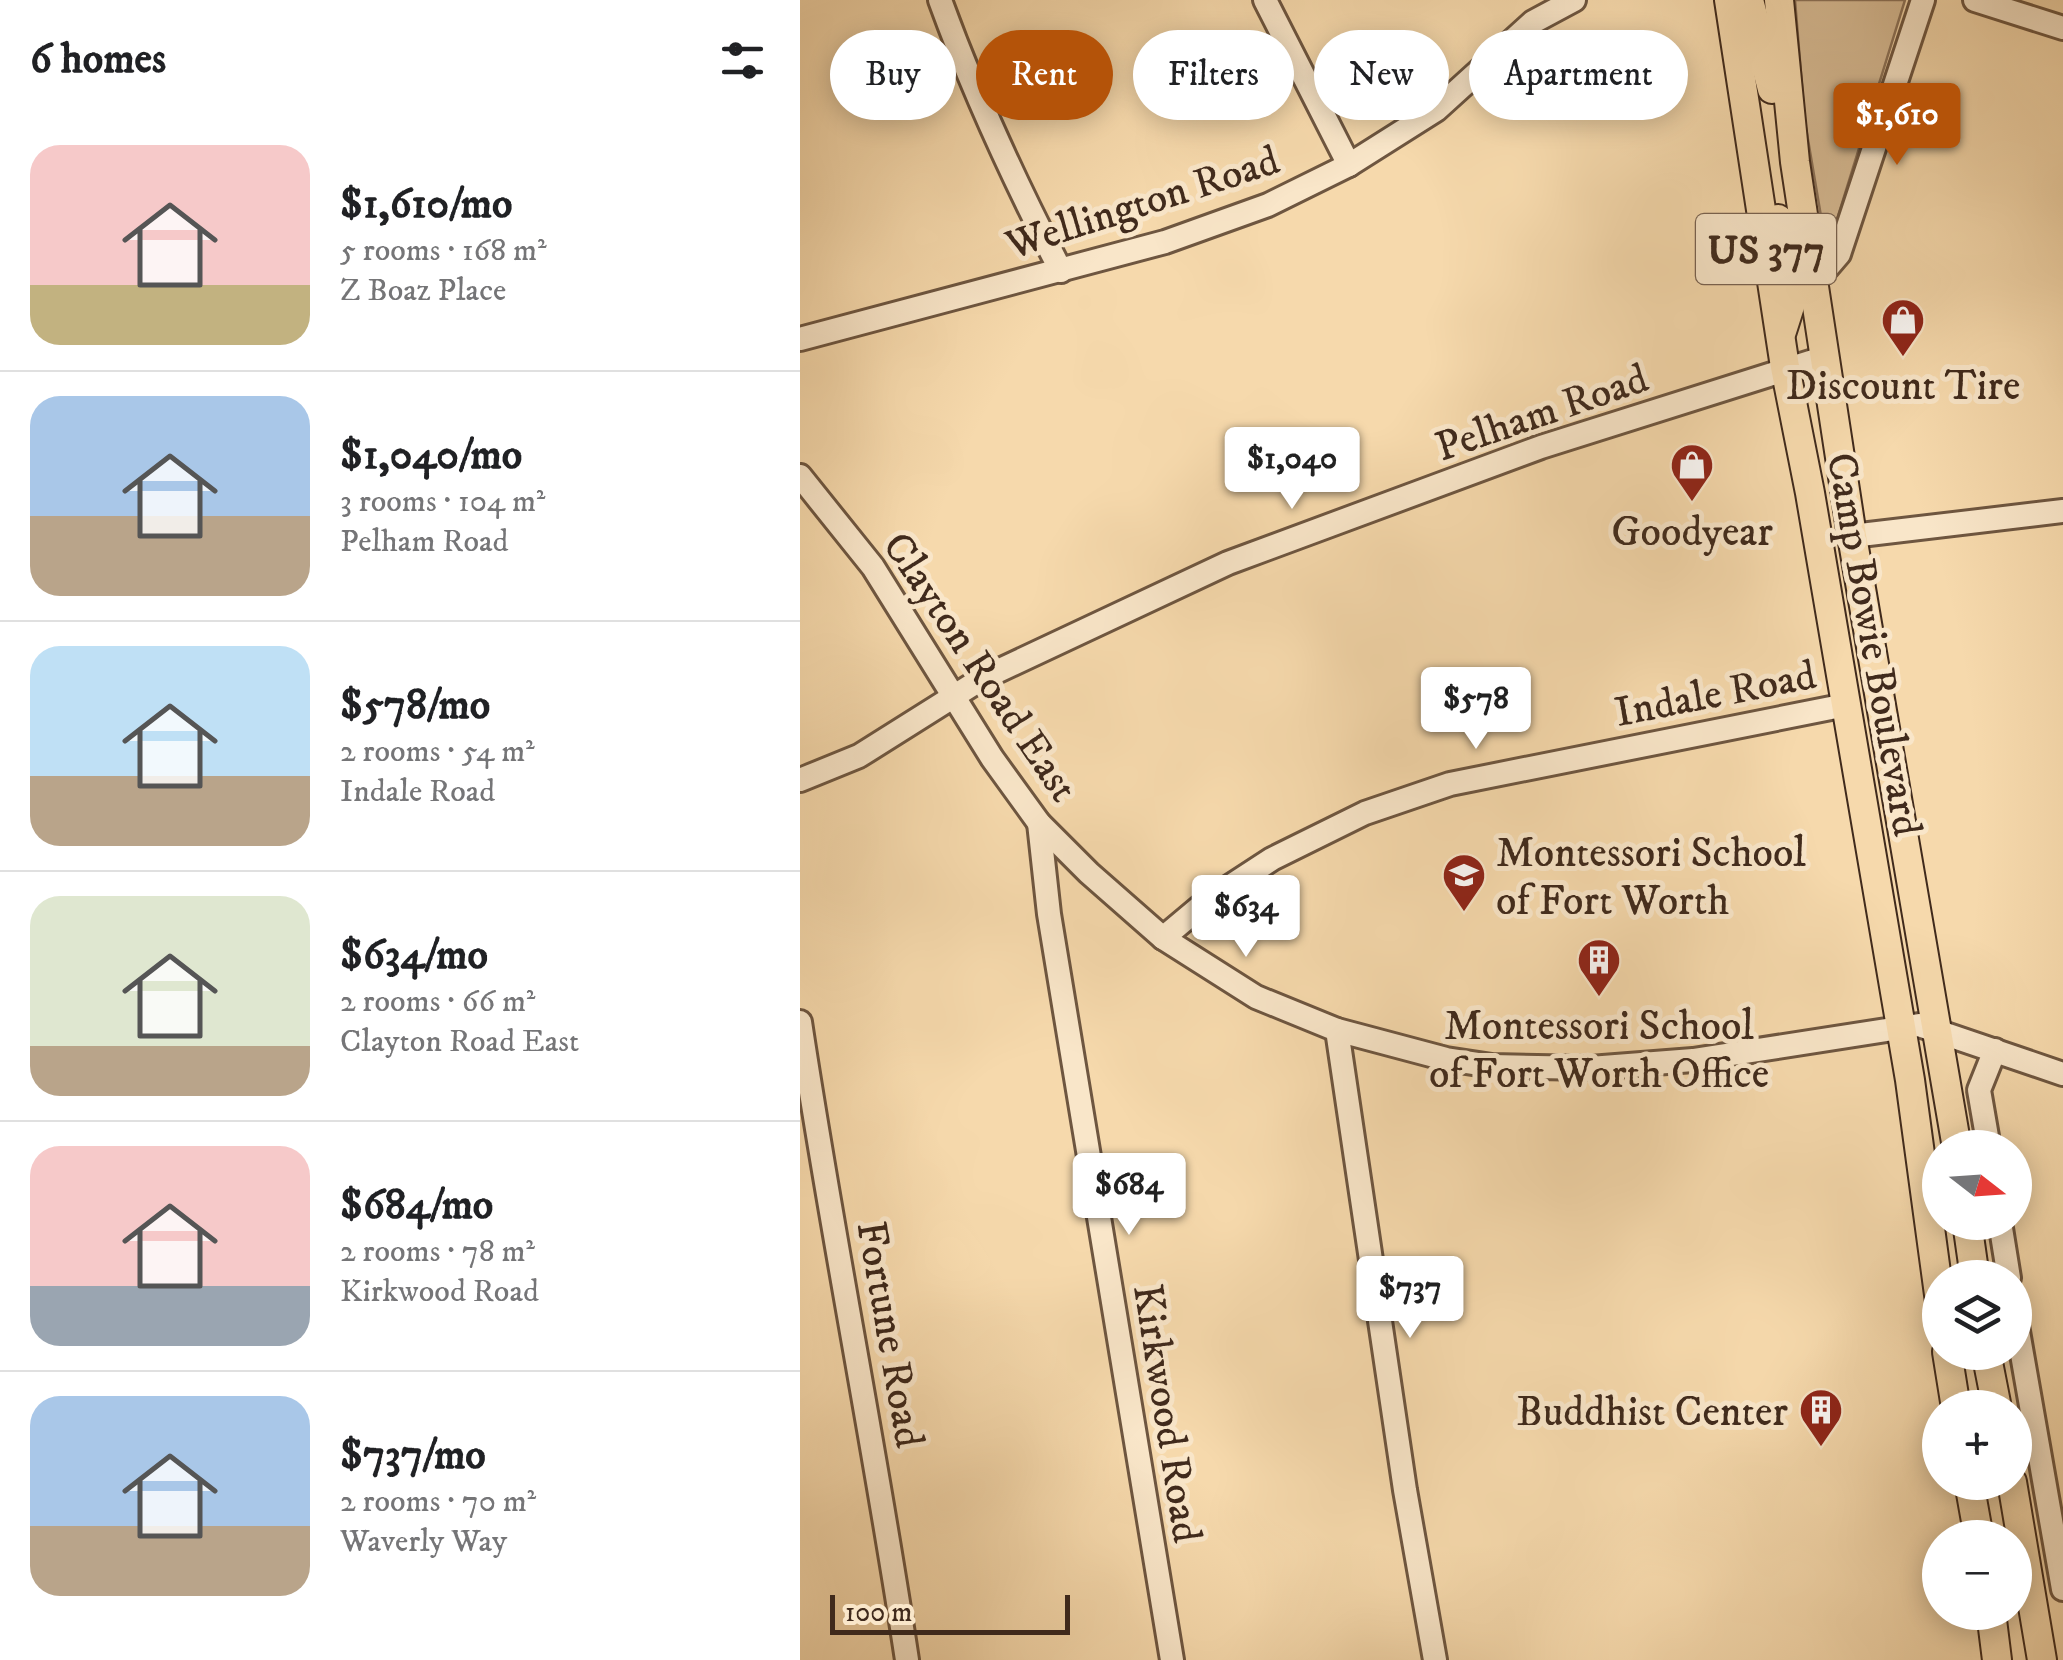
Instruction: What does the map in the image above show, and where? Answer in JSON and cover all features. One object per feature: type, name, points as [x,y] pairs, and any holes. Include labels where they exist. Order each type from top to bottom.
[{"type":"main road","name":"Camp Bowie Boulevard","points":[[1729,0],[1785,368],[1901,1027],[1934,1260]]},
{"type":"main road","points":[[1748,0],[1783,134],[1795,162]]},
{"type":"main road","name":"Camp Bowie Boulevard","points":[[1779,0],[1795,162],[1852,536],[1953,1130]]},
{"type":"main road","points":[[1746,120],[1758,132],[1766,158],[1784,250],[1812,266],[1797,284],[1780,338]]},
{"type":"main road","points":[[1817,542],[1852,536]]},
{"type":"main road","points":[[1846,705],[1878,699]]},
{"type":"main road","points":[[2015,1500],[2042,1660]]},
{"type":"main road","points":[[1994,1630],[1998,1660]]},
{"type":"street","points":[[940,0],[979,104],[1061,271]]},
{"type":"street","points":[[1264,0],[1350,165]]},
{"type":"street","name":"Wellington Road","points":[[800,338],[1061,271],[1220,225],[1350,165],[1444,104],[1533,22],[1574,0]]},
{"type":"street","points":[[1812,266],[1827,268],[1839,254],[1923,0]]},
{"type":"street","points":[[1975,0],[2063,28]]},
{"type":"street","name":"Pelham Road","points":[[800,780],[859,756],[982,678],[1228,563],[1541,447],[1826,357]]},
{"type":"street","name":"Clayton Road East","points":[[800,476],[873,567],[1039,823],[1163,938],[1256,998],[1337,1030],[1446,1059],[1492,1066],[1590,1068],[1719,1057],[1919,1026],[2063,1074]]},
{"type":"street","points":[[1852,536],[2063,511]]},
{"type":"street","name":"Indale Road","points":[[1163,938],[1206,902],[1272,859],[1365,814],[1433,790],[1547,762],[1846,705]]},
{"type":"street","name":"Kirkwood Road","points":[[1039,823],[1049,914],[1172,1660]]},
{"type":"street","name":"Fortune Road","points":[[800,1022],[880,1479],[907,1660]]},
{"type":"street","points":[[1337,1030],[1405,1490],[1435,1660]]},
{"type":"street","points":[[1986,1130],[1980,1090],[1995,1050]]},
{"type":"street","points":[[2025,1370],[2063,1588]]},
{"type":"shaded area","points":[[1795,0],[1905,0],[1834,229],[1824,234],[1805,122]]},
{"type":"place","name":"Discount Tire","points":[[1903,358]]},
{"type":"place","name":"Goodyear","points":[[1692,503]]},
{"type":"place","name":"Montessori School of Fort Worth","points":[[1464,913]]},
{"type":"place","name":"Montessori School of Fort Worth Office","points":[[1599,998]]},
{"type":"place","name":"Buddhist Center","points":[[1821,1448]]}]
